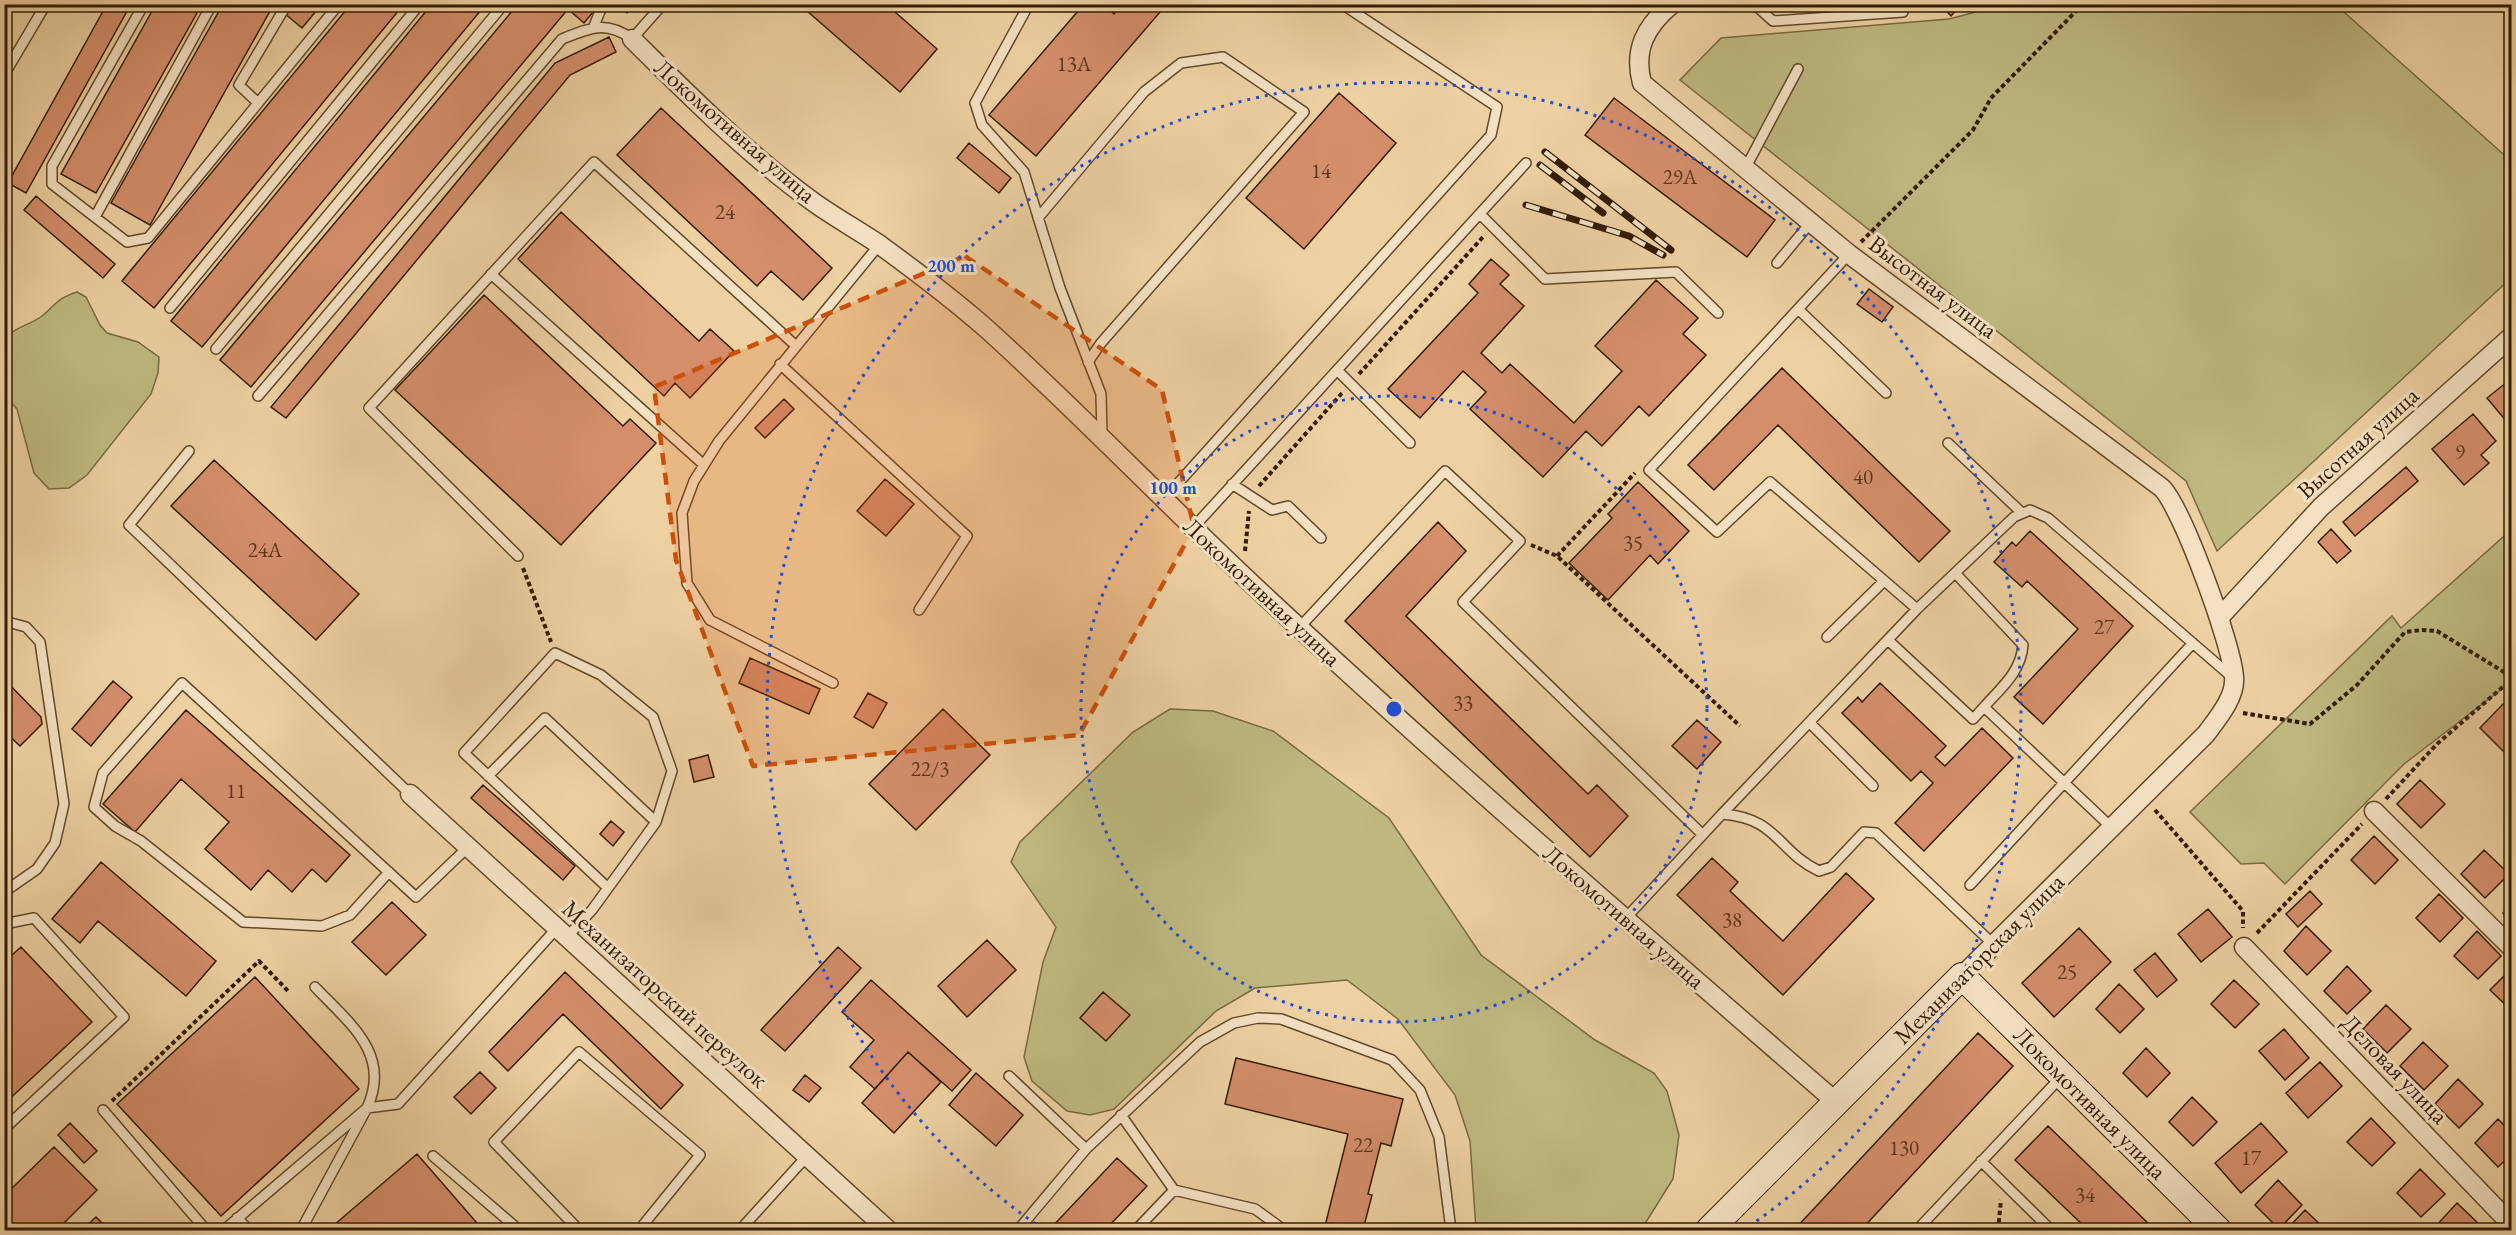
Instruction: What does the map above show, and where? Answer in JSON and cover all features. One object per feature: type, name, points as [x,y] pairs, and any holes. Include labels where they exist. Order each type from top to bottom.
[{"type":"street","name":"Высотная улица","points":[[1667,6],[1647,31],[1641,48],[1638,60],[1642,83],[1849,254],[2162,489],[2176,508],[2219,618],[2235,679]]},
{"type":"street","name":"Локомотивная улица","points":[[632,39],[717,122],[753,153],[812,201],[879,245],[936,287],[985,328],[1192,529],[1299,628],[1625,920],[1836,1102]]},
{"type":"street","name":"Высотная улица","points":[[2219,618],[2321,507],[2511,336]]},
{"type":"street","name":"Механизаторская улица","points":[[1708,1230],[2111,826],[2206,734],[2224,709],[2235,679]]},
{"type":"street","name":"Механизаторский переулок","points":[[410,794],[888,1230]]},
{"type":"street","points":[[2374,811],[2511,948]]},
{"type":"street","name":"Деловая улица","points":[[2244,947],[2511,1225]]},
{"type":"street","name":"Локомотивная улица","points":[[1962,976],[2218,1230]]},
{"type":"lane","points":[[4,75],[46,4]]},
{"type":"lane","points":[[144,4],[52,166],[52,184],[127,242],[148,238],[339,4]]},
{"type":"lane","points":[[95,217],[212,4]]},
{"type":"lane","points":[[258,103],[239,85],[287,4]]},
{"type":"lane","points":[[170,308],[420,4]]},
{"type":"lane","points":[[216,349],[504,4]]},
{"type":"lane","points":[[594,26],[603,4]]},
{"type":"lane","points":[[258,396],[562,39],[594,26],[621,31],[632,39],[663,4]]},
{"type":"lane","points":[[1029,4],[975,103],[982,125],[1024,172],[1060,288],[1101,394],[1102,441]]},
{"type":"lane","points":[[1163,500],[1491,135],[1497,107],[1342,4]]},
{"type":"lane","points":[[1754,4],[1773,21],[1903,12]]},
{"type":"lane","points":[[1038,218],[1144,92],[1182,63],[1224,57],[1304,112],[1101,343],[1088,362]]},
{"type":"lane","points":[[1745,169],[1798,69]]},
{"type":"lane","points":[[518,556],[369,408],[594,162],[795,345]]},
{"type":"lane","points":[[1192,529],[1526,164]]},
{"type":"lane","points":[[1479,214],[1545,279],[1676,272],[1718,313]]},
{"type":"lane","points":[[1777,263],[1811,222]]},
{"type":"lane","points":[[833,683],[710,620],[687,584],[682,513],[694,481],[719,441],[795,345],[879,245]]},
{"type":"lane","points":[[1849,254],[1649,470],[1717,532],[1770,482],[1917,609]]},
{"type":"lane","points":[[491,274],[704,465]]},
{"type":"lane","points":[[1798,309],[1886,393]]},
{"type":"lane","points":[[780,364],[967,537],[919,610]]},
{"type":"lane","points":[[1336,370],[1410,443]]},
{"type":"lane","points":[[1948,443],[2021,512]]},
{"type":"lane","points":[[189,451],[129,525],[410,794]]},
{"type":"lane","points":[[1299,628],[1445,471],[1520,541],[1463,602],[1702,834]]},
{"type":"lane","points":[[1232,484],[1272,510],[1287,506],[1321,538]]},
{"type":"lane","points":[[1625,920],[1702,834],[1889,641],[1917,609],[2021,512],[2030,510],[2048,518],[2235,679]]},
{"type":"lane","points":[[1889,641],[1973,719],[2016,672],[2023,645],[1956,574]]},
{"type":"lane","points":[[1827,638],[1884,581]]},
{"type":"lane","points":[[4,621],[26,627],[40,642],[64,804],[55,843],[36,869],[4,892]]},
{"type":"lane","points":[[1970,885],[2193,643]]},
{"type":"lane","points":[[224,1230],[367,1108],[398,1104],[562,932],[608,888],[656,822],[672,771],[654,717],[601,675],[555,653],[464,753],[608,888]]},
{"type":"lane","points":[[389,872],[350,915],[322,926],[243,922],[141,841],[115,826],[94,807],[103,773],[182,683],[389,872],[416,897],[468,847]]},
{"type":"lane","points":[[1984,706],[2111,826]]},
{"type":"lane","points":[[489,776],[545,718],[656,822]]},
{"type":"lane","points":[[1810,723],[1873,786]]},
{"type":"lane","points":[[1722,814],[1758,822],[1768,828],[1804,864],[1819,871],[1831,867],[1864,832],[1876,833],[1994,944]]},
{"type":"lane","points":[[4,924],[34,918],[124,1017],[4,1129]]},
{"type":"lane","points":[[304,1229],[372,1098],[375,1066],[368,1045],[315,987]]},
{"type":"lane","points":[[1018,1230],[1086,1149],[1200,1042],[1234,1023],[1257,1018],[1281,1019],[1352,1043],[1392,1060],[1420,1090],[1439,1137],[1450,1230]]},
{"type":"lane","points":[[579,1230],[494,1142],[579,1052],[700,1155],[639,1230]]},
{"type":"lane","points":[[1917,1230],[2063,1074]]},
{"type":"lane","points":[[1009,1076],[1086,1149]]},
{"type":"lane","points":[[103,1110],[206,1230]]},
{"type":"lane","points":[[1121,1115],[1174,1190],[1255,1209],[1284,1230]]},
{"type":"lane","points":[[433,1156],[519,1230]]},
{"type":"lane","points":[[740,1230],[807,1156]]},
{"type":"lane","points":[[1981,1161],[2051,1230]]},
{"type":"lane","points":[[1136,1230],[1174,1190]]},
{"type":"lane","points":[[237,1218],[249,1230]]},
{"type":"path","points":[[1849,254],[1972,130],[1991,98],[2083,4]]},
{"type":"path","points":[[1557,556],[1638,470],[1649,470]]},
{"type":"path","points":[[1520,541],[1557,556],[1740,726]]},
{"type":"path","points":[[518,556],[555,653]]},
{"type":"path","points":[[2224,709],[2310,724],[2357,686],[2405,632],[2422,630],[2437,631],[2511,677]]},
{"type":"path","points":[[2142,796],[2243,911],[2244,947]]},
{"type":"path","points":[[103,1110],[259,961],[290,992]]},
{"type":"path","points":[[1998,1230],[2004,1184]]},
{"type":"highlighted area","points":[[965,256],[1162,390],[1194,528],[1079,735],[753,766],[676,560],[654,387]]},
{"type":"shaded area","points":[[2002,5],[2336,5],[2511,161],[2511,278],[2217,551],[2186,481],[1680,80],[1721,38],[1949,19]]},
{"type":"shaded area","points":[[77,292],[86,297],[100,325],[107,333],[138,342],[159,357],[158,373],[151,394],[87,475],[69,488],[49,489],[34,473],[17,409],[5,395],[5,338],[13,331],[42,316],[60,300]]},
{"type":"shaded area","points":[[2511,530],[2511,682],[2404,764],[2285,884],[2264,863],[2241,864],[2190,812],[2392,616],[2401,628]]},
{"type":"shaded area","points":[[1170,709],[1213,711],[1273,731],[1389,818],[1481,955],[1595,1040],[1654,1073],[1667,1091],[1679,1135],[1673,1179],[1641,1230],[1476,1230],[1470,1141],[1455,1095],[1398,1019],[1347,980],[1255,988],[1216,1011],[1114,1109],[1090,1115],[1067,1111],[1032,1081],[1024,1057],[1043,962],[1056,927],[1011,862],[1020,842],[1133,732]]},
{"type":"building","points":[[107,4],[131,4],[26,193],[8,183]]},
{"type":"building","points":[[156,4],[202,4],[96,193],[61,174]]},
{"type":"building","points":[[223,4],[274,4],[150,225],[111,203]]},
{"type":"building","points":[[292,4],[322,4],[302,28],[284,13]]},
{"type":"building","points":[[351,4],[404,4],[154,308],[122,281]]},
{"type":"building","points":[[432,4],[486,4],[202,347],[171,321]]},
{"type":"building","points":[[518,4],[562,4],[568,9],[251,387],[220,360]]},
{"type":"building","points":[[562,4],[598,4],[599,5],[584,23]]},
{"type":"building","points":[[618,4],[635,4],[627,13]]},
{"type":"building","points":[[799,4],[886,4],[937,49],[900,92]]},
{"type":"building","points":[[1084,4],[1103,4],[1114,14],[1122,4],[1167,4],[1036,156],[989,115]]},
{"type":"building","points":[[1940,4],[1962,4],[1951,16]]},
{"type":"building","points":[[609,37],[616,52],[570,75],[286,418],[271,407],[555,63]]},
{"type":"building","points":[[1339,93],[1396,143],[1304,249],[1246,198]]},
{"type":"building","points":[[1614,98],[1775,220],[1747,257],[1585,135]]},
{"type":"building","points":[[661,108],[832,268],[803,300],[771,271],[757,286],[617,155]]},
{"type":"building","points":[[969,143],[1011,178],[999,193],[957,158]]},
{"type":"building","points":[[36,196],[115,264],[103,278],[24,210]]},
{"type":"building","points":[[561,212],[699,341],[710,329],[734,351],[690,398],[675,383],[664,396],[518,259]]},
{"type":"building","points":[[1491,259],[1509,275],[1500,284],[1524,306],[1481,353],[1502,373],[1510,364],[1574,423],[1622,371],[1595,346],[1656,280],[1698,318],[1683,334],[1706,355],[1649,416],[1639,406],[1602,446],[1586,431],[1543,477],[1470,409],[1486,392],[1463,371],[1420,418],[1388,389],[1478,293],[1469,284]]},
{"type":"building","points":[[1869,289],[1893,307],[1882,322],[1857,304]]},
{"type":"building","points":[[484,295],[623,426],[630,419],[656,443],[561,545],[395,390]]},
{"type":"building","points":[[1782,368],[1950,531],[1919,562],[1778,425],[1714,490],[1688,465]]},
{"type":"building","points":[[2512,378],[2512,418],[2507,422],[2487,398]]},
{"type":"building","points":[[784,399],[794,409],[765,438],[755,428]]},
{"type":"building","points":[[2473,414],[2496,441],[2481,455],[2489,463],[2464,485],[2432,449]]},
{"type":"building","points":[[214,460],[359,594],[316,640],[171,506]]},
{"type":"building","points":[[2406,467],[2418,481],[2355,536],[2343,522]]},
{"type":"building","points":[[885,479],[914,504],[886,536],[857,511]]},
{"type":"building","points":[[1638,482],[1689,531],[1658,564],[1650,555],[1608,600],[1569,563],[1612,518],[1608,514]]},
{"type":"building","points":[[1438,522],[1466,551],[1406,616],[1588,794],[1597,785],[1628,816],[1590,857],[1345,621]]},
{"type":"building","points":[[2331,529],[2351,551],[2337,563],[2318,542]]},
{"type":"building","points":[[2030,531],[2133,626],[2043,724],[2014,697],[2078,629],[2027,581],[2022,587],[1994,562],[2012,542],[2016,546]]},
{"type":"building","points":[[750,658],[820,689],[809,714],[739,683]]},
{"type":"building","points":[[4,679],[41,717],[42,724],[20,746],[4,731]]},
{"type":"building","points":[[113,681],[132,697],[91,746],[72,729]]},
{"type":"building","points":[[1880,683],[1946,746],[1935,757],[1945,766],[1982,728],[2013,758],[1924,851],[1895,823],[1933,783],[1921,771],[1911,781],[1842,713],[1858,697],[1862,702]]},
{"type":"building","points":[[868,693],[887,703],[873,728],[854,717]]},
{"type":"building","points":[[2503,704],[2512,712],[2512,745],[2504,752],[2480,728]]},
{"type":"building","points":[[943,709],[990,755],[916,830],[869,784]]},
{"type":"building","points":[[186,710],[350,855],[326,882],[312,869],[292,892],[268,870],[251,890],[205,849],[229,822],[181,779],[135,832],[103,804]]},
{"type":"building","points":[[1697,720],[1721,742],[1697,769],[1672,746]]},
{"type":"building","points":[[708,755],[714,777],[694,782],[689,760]]},
{"type":"building","points":[[2420,780],[2445,804],[2421,828],[2397,804]]},
{"type":"building","points":[[483,785],[575,866],[563,880],[471,798]]},
{"type":"building","points":[[611,821],[624,832],[613,846],[600,834]]},
{"type":"building","points":[[2374,836],[2398,860],[2375,884],[2351,860]]},
{"type":"building","points":[[2484,850],[2509,874],[2485,898],[2461,874]]},
{"type":"building","points":[[1712,858],[1738,882],[1730,891],[1783,941],[1846,873],[1874,899],[1783,995],[1677,895]]},
{"type":"building","points":[[101,862],[216,961],[186,996],[98,921],[80,943],[52,919]]},
{"type":"building","points":[[2310,891],[2322,904],[2298,927],[2286,914]]},
{"type":"building","points":[[2439,894],[2463,918],[2440,942],[2416,918]]},
{"type":"building","points":[[392,902],[426,935],[386,975],[352,942]]},
{"type":"building","points":[[2512,905],[2512,922],[2503,913]]},
{"type":"building","points":[[2208,909],[2232,937],[2201,962],[2178,934]]},
{"type":"building","points":[[2306,926],[2331,951],[2307,975],[2284,951]]},
{"type":"building","points":[[2079,928],[2111,962],[2054,1017],[2022,983]]},
{"type":"building","points":[[2477,931],[2501,956],[2478,979],[2454,956]]},
{"type":"building","points":[[987,940],[1016,970],[967,1017],[938,986]]},
{"type":"building","points":[[21,947],[92,1022],[4,1104],[4,962]]},
{"type":"building","points":[[838,947],[861,968],[785,1051],[761,1030]]},
{"type":"building","points":[[2155,953],[2177,980],[2157,997],[2134,970]]},
{"type":"building","points":[[2347,966],[2371,991],[2347,1014],[2324,991]]},
{"type":"building","points":[[2512,968],[2512,1011],[2490,990]]},
{"type":"building","points":[[565,972],[683,1085],[661,1109],[563,1014],[508,1071],[489,1052]]},
{"type":"building","points":[[255,977],[359,1089],[221,1216],[117,1104]]},
{"type":"building","points":[[871,980],[971,1070],[952,1091],[908,1052],[875,1089],[850,1067],[874,1040],[842,1012]]},
{"type":"building","points":[[2234,980],[2259,1004],[2235,1028],[2211,1004]]},
{"type":"building","points":[[2119,984],[2144,1009],[2120,1033],[2096,1009]]},
{"type":"building","points":[[1103,992],[1130,1015],[1106,1041],[1080,1018]]},
{"type":"building","points":[[2386,1005],[2411,1029],[2387,1053],[2363,1029]]},
{"type":"building","points":[[2284,1029],[2309,1058],[2285,1080],[2259,1051]]},
{"type":"building","points":[[1978,1033],[2013,1066],[1861,1230],[1794,1230]]},
{"type":"building","points":[[2423,1042],[2448,1066],[2424,1090],[2400,1066]]},
{"type":"building","points":[[2146,1048],[2170,1073],[2147,1097],[2123,1073]]},
{"type":"building","points":[[908,1052],[941,1082],[894,1133],[862,1103]]},
{"type":"building","points":[[1236,1058],[1403,1099],[1391,1146],[1381,1143],[1368,1194],[1372,1195],[1363,1230],[1324,1230],[1348,1134],[1225,1104]]},
{"type":"building","points":[[2320,1062],[2342,1086],[2308,1118],[2286,1093]]},
{"type":"building","points":[[480,1072],[496,1088],[471,1114],[454,1097]]},
{"type":"building","points":[[976,1073],[1023,1115],[996,1146],[949,1105]]},
{"type":"building","points":[[805,1075],[821,1088],[809,1102],[793,1090]]},
{"type":"building","points":[[2458,1079],[2483,1104],[2459,1128],[2435,1104]]},
{"type":"building","points":[[2192,1097],[2217,1122],[2193,1146],[2169,1122]]},
{"type":"building","points":[[2371,1118],[2395,1143],[2372,1166],[2347,1142]]},
{"type":"building","points":[[2498,1119],[2512,1133],[2512,1154],[2498,1167],[2475,1143]]},
{"type":"building","points":[[70,1123],[97,1151],[84,1163],[58,1135]]},
{"type":"building","points":[[2261,1123],[2287,1152],[2241,1193],[2215,1163]]},
{"type":"building","points":[[2048,1126],[2155,1230],[2088,1230],[2015,1160]]},
{"type":"building","points":[[54,1147],[97,1190],[57,1230],[16,1230],[4,1219],[4,1196]]},
{"type":"building","points":[[417,1154],[483,1230],[339,1230],[334,1225]]},
{"type":"building","points":[[1117,1158],[1147,1186],[1105,1230],[1049,1230]]},
{"type":"building","points":[[2420,1169],[2445,1194],[2421,1217],[2397,1193]]},
{"type":"building","points":[[2278,1180],[2302,1205],[2279,1229],[2255,1205]]},
{"type":"building","points":[[2457,1203],[2482,1227],[2478,1230],[2437,1230],[2434,1228]]},
{"type":"building","points":[[2305,1210],[2326,1230],[2286,1230]]},
{"type":"building","points":[[96,1217],[109,1230],[82,1230]]},
{"type":"railway","points":[[1545,152],[1671,250]]},
{"type":"railway","points":[[1540,165],[1603,213]]},
{"type":"railway","points":[[1526,205],[1629,236],[1663,255]]}]
